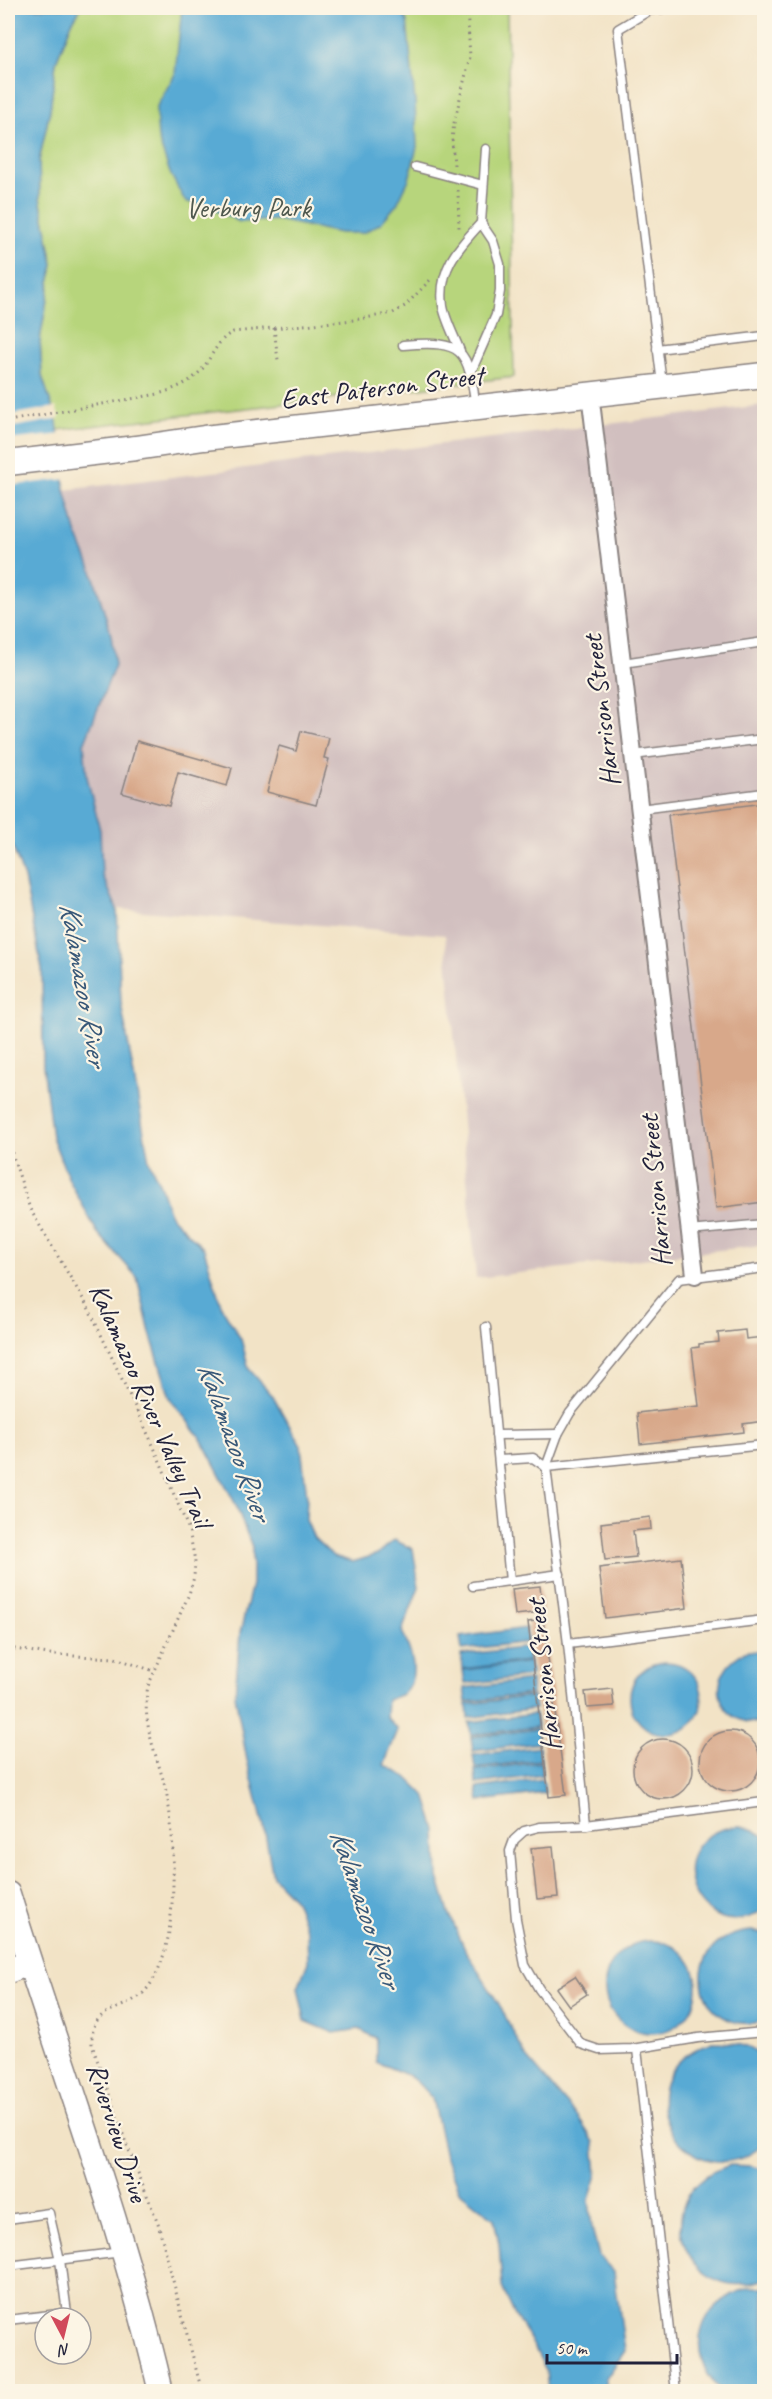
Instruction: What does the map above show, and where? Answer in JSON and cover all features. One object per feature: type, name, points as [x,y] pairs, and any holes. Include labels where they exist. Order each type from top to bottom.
[{"type":"street","name":"East Paterson Street","points":[[8,462],[476,406],[765,375]]},
{"type":"street","name":"Harrison Street","points":[[590,393],[695,1275]]},
{"type":"street","name":"Riverview Drive","points":[[8,1894],[18,1967],[67,2071],[145,2320],[161,2391]]},
{"type":"lane","points":[[662,386],[618,29],[650,10],[669,8]]},
{"type":"lane","points":[[471,372],[496,315],[500,291],[500,264],[493,241],[481,223],[486,149]]},
{"type":"lane","points":[[415,167],[483,185]]},
{"type":"lane","points":[[476,406],[467,360],[460,351],[443,308],[442,281],[448,261],[481,223]]},
{"type":"lane","points":[[657,349],[765,336]]},
{"type":"lane","points":[[404,345],[436,344],[460,351]]},
{"type":"lane","points":[[622,663],[765,642]]},
{"type":"lane","points":[[633,755],[765,739]]},
{"type":"lane","points":[[640,809],[765,793]]},
{"type":"lane","points":[[689,1230],[765,1224]]},
{"type":"lane","points":[[695,1275],[765,1268]]},
{"type":"lane","name":"Harrison Street","points":[[586,1826],[568,1644],[546,1467],[558,1434],[570,1413],[679,1279],[695,1275]]},
{"type":"lane","points":[[486,1327],[510,1581]]},
{"type":"lane","points":[[496,1435],[558,1434]]},
{"type":"lane","points":[[499,1460],[533,1458],[546,1467],[765,1445]]},
{"type":"lane","points":[[473,1586],[560,1574]]},
{"type":"lane","points":[[568,1644],[765,1620]]},
{"type":"lane","points":[[765,1802],[586,1826],[531,1829],[524,1831],[510,1851],[516,1919],[525,1965],[539,1989],[581,2044],[599,2050],[638,2049],[698,2038],[765,2031]]},
{"type":"lane","points":[[638,2049],[676,2391]]},
{"type":"lane","points":[[8,2219],[49,2213],[60,2260],[67,2313],[8,2320]]},
{"type":"lane","points":[[8,2266],[125,2252]]},
{"type":"path","points":[[458,231],[460,220],[452,139],[470,57],[467,8]]},
{"type":"path","points":[[8,421],[158,394],[174,389],[202,369],[227,335],[241,331],[393,313],[419,294],[432,277]]},
{"type":"path","points":[[274,328],[278,360]]},
{"type":"path","name":"Kalamazoo River Valley Trail","points":[[8,1141],[30,1209],[89,1309],[153,1445],[189,1530],[195,1561],[194,1578],[189,1594],[148,1686],[146,1717],[149,1738],[162,1775],[171,1823],[172,1875],[168,1938],[163,1956],[149,1986],[134,2000],[99,2017],[92,2036],[95,2055],[158,2223],[202,2391]]},
{"type":"path","points":[[8,1648],[57,1655],[115,1658],[154,1671]]},
{"type":"shaded area","points":[[764,405],[764,1245],[476,1278],[445,935],[117,909],[102,874],[100,830],[87,777],[84,744],[115,665],[111,635],[92,571],[76,532],[65,490]]},
{"type":"green space","name":"Verburg Park","points":[[81,8],[507,8],[514,377],[58,430],[42,376],[40,340],[53,264],[40,198],[39,161],[50,110],[56,62],[72,22]]},
{"type":"water","name":"Kalamazoo River","points":[[8,8],[81,8],[72,22],[56,62],[50,110],[39,161],[40,198],[53,264],[40,340],[42,376],[57,421],[65,490],[76,532],[92,571],[111,635],[115,665],[84,744],[87,777],[100,830],[102,874],[117,909],[121,1003],[149,1161],[170,1215],[204,1249],[222,1308],[241,1339],[249,1369],[272,1395],[301,1446],[307,1497],[306,1520],[314,1538],[333,1556],[353,1562],[378,1554],[394,1540],[413,1549],[419,1587],[402,1631],[412,1662],[412,1678],[405,1692],[387,1700],[386,1717],[398,1730],[384,1765],[407,1777],[425,1795],[436,1830],[438,1877],[449,1913],[466,1952],[499,2004],[525,2055],[577,2116],[594,2142],[597,2175],[589,2200],[592,2228],[599,2256],[614,2272],[625,2351],[605,2380],[606,2391],[548,2391],[546,2370],[515,2316],[502,2287],[499,2243],[494,2219],[459,2191],[445,2156],[432,2098],[412,2077],[376,2062],[376,2038],[359,2029],[334,2033],[305,2021],[298,1987],[308,1962],[307,1932],[295,1900],[273,1877],[235,1695],[240,1633],[252,1584],[252,1547],[236,1505],[201,1439],[170,1398],[150,1333],[137,1277],[97,1232],[69,1180],[52,1137],[43,1066],[42,969],[24,878],[8,834]]},
{"type":"water","points":[[182,8],[399,8],[407,21],[417,147],[409,179],[397,204],[381,223],[363,233],[340,233],[277,220],[240,222],[211,208],[185,201],[170,173],[158,138],[156,108],[175,74]]},
{"type":"water","points":[[526,1628],[528,1642],[462,1650],[460,1637]]},
{"type":"water","points":[[528,1647],[529,1661],[463,1669],[461,1655]]},
{"type":"water","points":[[747,1651],[764,1652],[764,1722],[748,1722],[735,1717],[726,1709],[721,1697],[720,1685],[724,1672],[733,1660]]},
{"type":"water","points":[[530,1662],[531,1676],[465,1684],[463,1670]]},
{"type":"water","points":[[659,1662],[673,1662],[692,1672],[702,1691],[702,1705],[692,1724],[673,1734],[659,1734],[640,1724],[630,1705],[630,1691],[640,1672]]},
{"type":"water","points":[[531,1680],[532,1694],[466,1702],[464,1688]]},
{"type":"water","points":[[533,1696],[535,1709],[468,1718],[467,1704]]},
{"type":"water","points":[[535,1714],[537,1727],[471,1735],[469,1722]]},
{"type":"water","points":[[537,1729],[539,1743],[473,1751],[471,1737]]},
{"type":"water","points":[[539,1747],[541,1760],[475,1768],[473,1755]]},
{"type":"water","points":[[541,1762],[542,1775],[476,1784],[475,1770]]},
{"type":"water","points":[[543,1779],[545,1793],[479,1801],[477,1788]]},
{"type":"water","points":[[740,1826],[764,1836],[764,1909],[740,1919],[719,1917],[703,1906],[693,1888],[690,1868],[696,1849],[712,1834]]},
{"type":"water","points":[[752,1931],[764,1934],[764,2021],[740,2023],[722,2016],[709,2002],[702,1985],[703,1967],[711,1950],[727,1937]]},
{"type":"water","points":[[642,1941],[660,1941],[677,1948],[690,1961],[697,1978],[697,1996],[690,2013],[677,2026],[660,2033],[642,2033],[625,2026],[612,2013],[605,1996],[605,1978],[612,1961],[625,1948]]},
{"type":"water","points":[[713,2042],[740,2045],[764,2058],[764,2144],[736,2159],[710,2160],[688,2149],[671,2130],[663,2107],[666,2082],[681,2059]]},
{"type":"water","points":[[730,2165],[751,2166],[764,2170],[764,2279],[740,2284],[718,2281],[701,2269],[688,2253],[681,2233],[682,2212],[691,2191],[709,2174]]},
{"type":"water","points":[[750,2287],[764,2287],[764,2391],[720,2391],[702,2359],[700,2344],[702,2330],[708,2316],[718,2305],[732,2295]]},
{"type":"pier","points":[[56,407],[60,419],[8,428],[8,415]]},
{"type":"pier","points":[[62,434],[67,479],[8,486],[8,440]]},
{"type":"building","points":[[301,731],[329,738],[324,758],[329,759],[316,805],[267,792],[279,746],[296,751]]},
{"type":"building","points":[[137,741],[232,768],[227,786],[178,772],[169,806],[122,793]]},
{"type":"building","points":[[764,803],[764,1202],[716,1208],[668,815]]},
{"type":"building","points":[[745,1330],[746,1339],[764,1337],[764,1421],[743,1424],[744,1432],[640,1444],[637,1413],[699,1406],[692,1348],[699,1347],[699,1344],[719,1342],[718,1333]]},
{"type":"building","points":[[650,1517],[651,1529],[633,1531],[636,1557],[605,1560],[601,1523]]},
{"type":"building","points":[[681,1558],[687,1608],[605,1618],[599,1568]]},
{"type":"building","points":[[540,1586],[543,1612],[515,1615],[512,1589]]},
{"type":"building","points":[[543,1620],[566,1795],[549,1797],[528,1622]]},
{"type":"building","points":[[612,1689],[614,1706],[587,1708],[585,1692]]},
{"type":"building","points":[[730,1731],[747,1736],[755,1744],[760,1761],[755,1778],[747,1786],[730,1791],[713,1786],[705,1778],[700,1761],[705,1744],[713,1736]]},
{"type":"building","points":[[663,1739],[680,1744],[688,1752],[693,1769],[688,1786],[680,1794],[663,1799],[646,1794],[638,1786],[633,1769],[638,1752],[646,1744]]},
{"type":"building","points":[[553,1846],[558,1897],[537,1899],[531,1848]]},
{"type":"building","points":[[575,1976],[587,1994],[569,2006],[556,1988]]}]
